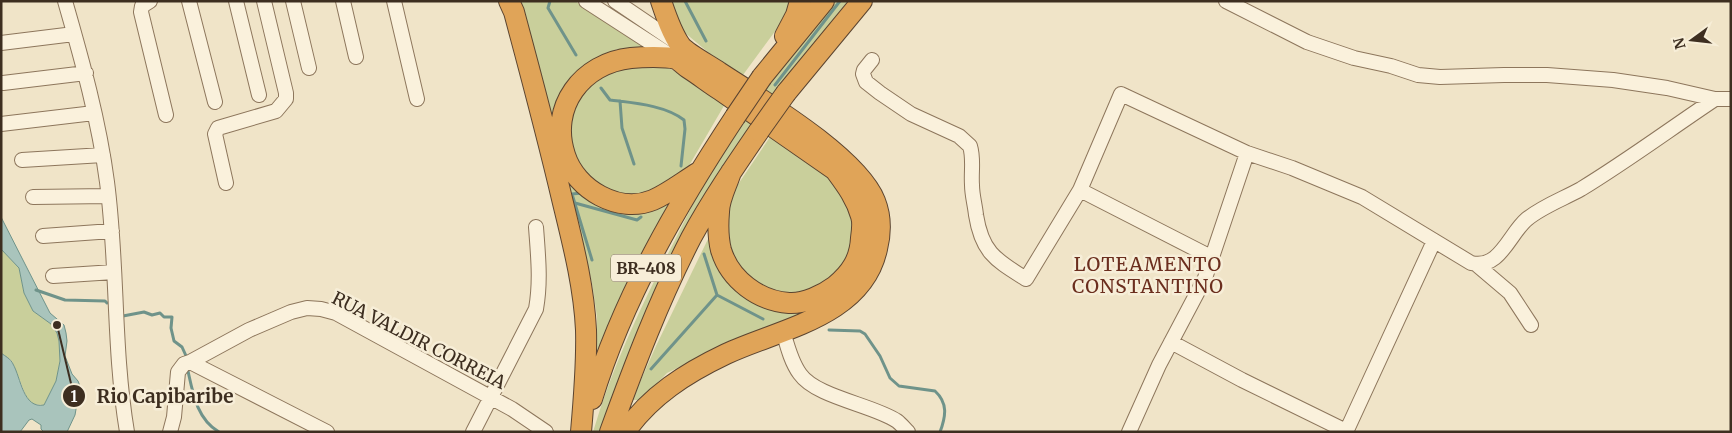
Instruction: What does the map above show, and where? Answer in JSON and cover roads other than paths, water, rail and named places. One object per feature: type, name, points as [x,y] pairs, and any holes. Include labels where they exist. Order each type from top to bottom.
[{"type":"highway","points":[[509,1],[514,12],[549,144],[572,241],[581,289],[586,328],[586,367],[581,432]]},
{"type":"highway","points":[[661,1],[679,53],[835,170],[852,194],[862,218],[861,246],[855,265],[844,279],[827,292],[807,300],[790,303],[767,299],[745,286],[731,270],[722,250],[718,228],[718,210],[731,172]]},
{"type":"highway","points":[[764,74],[796,16],[800,1]]},
{"type":"highway","name":"BR-408","points":[[581,432],[605,357],[636,288],[699,172],[764,74],[824,1]]},
{"type":"highway","name":"BR-408","points":[[610,432],[634,366],[691,238],[731,172],[786,92],[862,1]]},
{"type":"highway","points":[[625,432],[654,398],[683,377],[726,354],[834,308],[852,294],[865,278],[874,262],[880,238],[876,201],[851,167],[793,122],[679,53],[618,59],[599,66],[578,82],[570,96],[563,117],[561,135],[565,156],[576,174],[591,191],[613,202],[631,203],[652,200],[699,172]]},
{"type":"street","points":[[65,1],[86,73],[103,155],[112,231],[118,367],[127,432]]},
{"type":"street","points":[[150,1],[142,6],[141,12],[166,115]]},
{"type":"street","points":[[189,1],[215,102]]},
{"type":"street","points":[[236,1],[259,95]]},
{"type":"street","points":[[226,183],[215,134],[218,128],[276,111],[286,99],[264,1]]},
{"type":"street","points":[[293,1],[309,68]]},
{"type":"street","points":[[343,1],[356,57]]},
{"type":"street","points":[[394,1],[417,100]]},
{"type":"street","points":[[586,1],[679,53]]},
{"type":"street","points":[[615,1],[679,53]]},
{"type":"street","points":[[1226,1],[1307,42],[1354,58],[1418,75],[1440,77],[1547,75],[1622,82],[1667,88],[1715,99],[1731,99]]},
{"type":"street","points":[[1,44],[74,34]]},
{"type":"street","points":[[872,60],[864,70],[863,74],[866,82],[905,110],[958,136],[970,146],[973,165],[972,194],[978,231],[992,254],[1026,280],[1080,190],[1121,94],[1247,153],[1292,168],[1362,197],[1477,265],[1510,293],[1531,326]]},
{"type":"street","points":[[3,83],[86,73]]},
{"type":"street","points":[[1477,265],[1487,263],[1496,257],[1527,219],[1580,189],[1715,99]]},
{"type":"street","points":[[1,124],[94,113]]},
{"type":"street","points":[[1129,432],[1171,342],[1204,278],[1247,153]]},
{"type":"street","points":[[22,160],[103,155]]},
{"type":"street","points":[[1080,190],[1211,257]]},
{"type":"street","points":[[33,197],[108,196]]},
{"type":"street","points":[[473,432],[519,338],[536,309],[540,274],[536,227]]},
{"type":"street","points":[[43,236],[112,231]]},
{"type":"street","points":[[1171,342],[1242,380],[1346,431],[1434,241]]},
{"type":"street","points":[[53,276],[114,272]]},
{"type":"street","name":"RUA VALDIR CORREIA","points":[[190,362],[249,330],[284,315],[308,308],[321,309],[336,313],[512,409],[546,432]]},
{"type":"street","points":[[783,331],[792,360],[800,375],[808,383],[896,421],[908,432]]},
{"type":"street","points":[[170,432],[174,417],[178,372],[184,364],[190,362],[327,432]]},
{"type":"water","points":[[1,217],[50,313],[64,325],[67,341],[65,356],[72,374],[80,386],[75,415],[67,432],[44,432],[41,429],[41,425],[32,419],[29,420],[20,432],[1,432],[1,353],[12,362],[27,397],[37,405],[44,405],[56,381],[60,361],[57,333],[51,324],[33,311],[24,293],[19,268],[1,249]]},
{"type":"waterway","points":[[550,1],[548,8],[576,55]]},
{"type":"waterway","points":[[685,1],[706,41]]},
{"type":"waterway","points":[[775,85],[840,1]]},
{"type":"waterway","points":[[601,88],[610,100],[658,108],[684,120],[685,129],[681,166]]},
{"type":"waterway","points":[[620,101],[622,128],[634,164]]},
{"type":"waterway","points":[[582,193],[572,194],[592,260]]},
{"type":"waterway","points":[[575,203],[637,220],[641,217]]},
{"type":"waterway","points":[[704,254],[717,295],[763,319]]},
{"type":"waterway","points":[[36,290],[65,300],[105,301],[107,303]]},
{"type":"waterway","points":[[651,369],[717,295]]},
{"type":"waterway","points":[[123,316],[144,312],[152,315],[160,313],[164,317],[172,317],[171,328],[174,341],[182,347],[187,358]]},
{"type":"waterway","points":[[829,330],[860,331],[865,334],[880,356],[890,378],[899,386],[935,391],[942,400],[945,410],[940,432]]},
{"type":"waterway","points":[[188,371],[194,397],[201,413],[212,427],[219,432]]},
{"type":"place","name":"Rio Capibaribe","points":[[57,325]]},
{"type":"district","name":"LOTEAMENTO CONSTANTINO","points":[[1148,275]]}]
